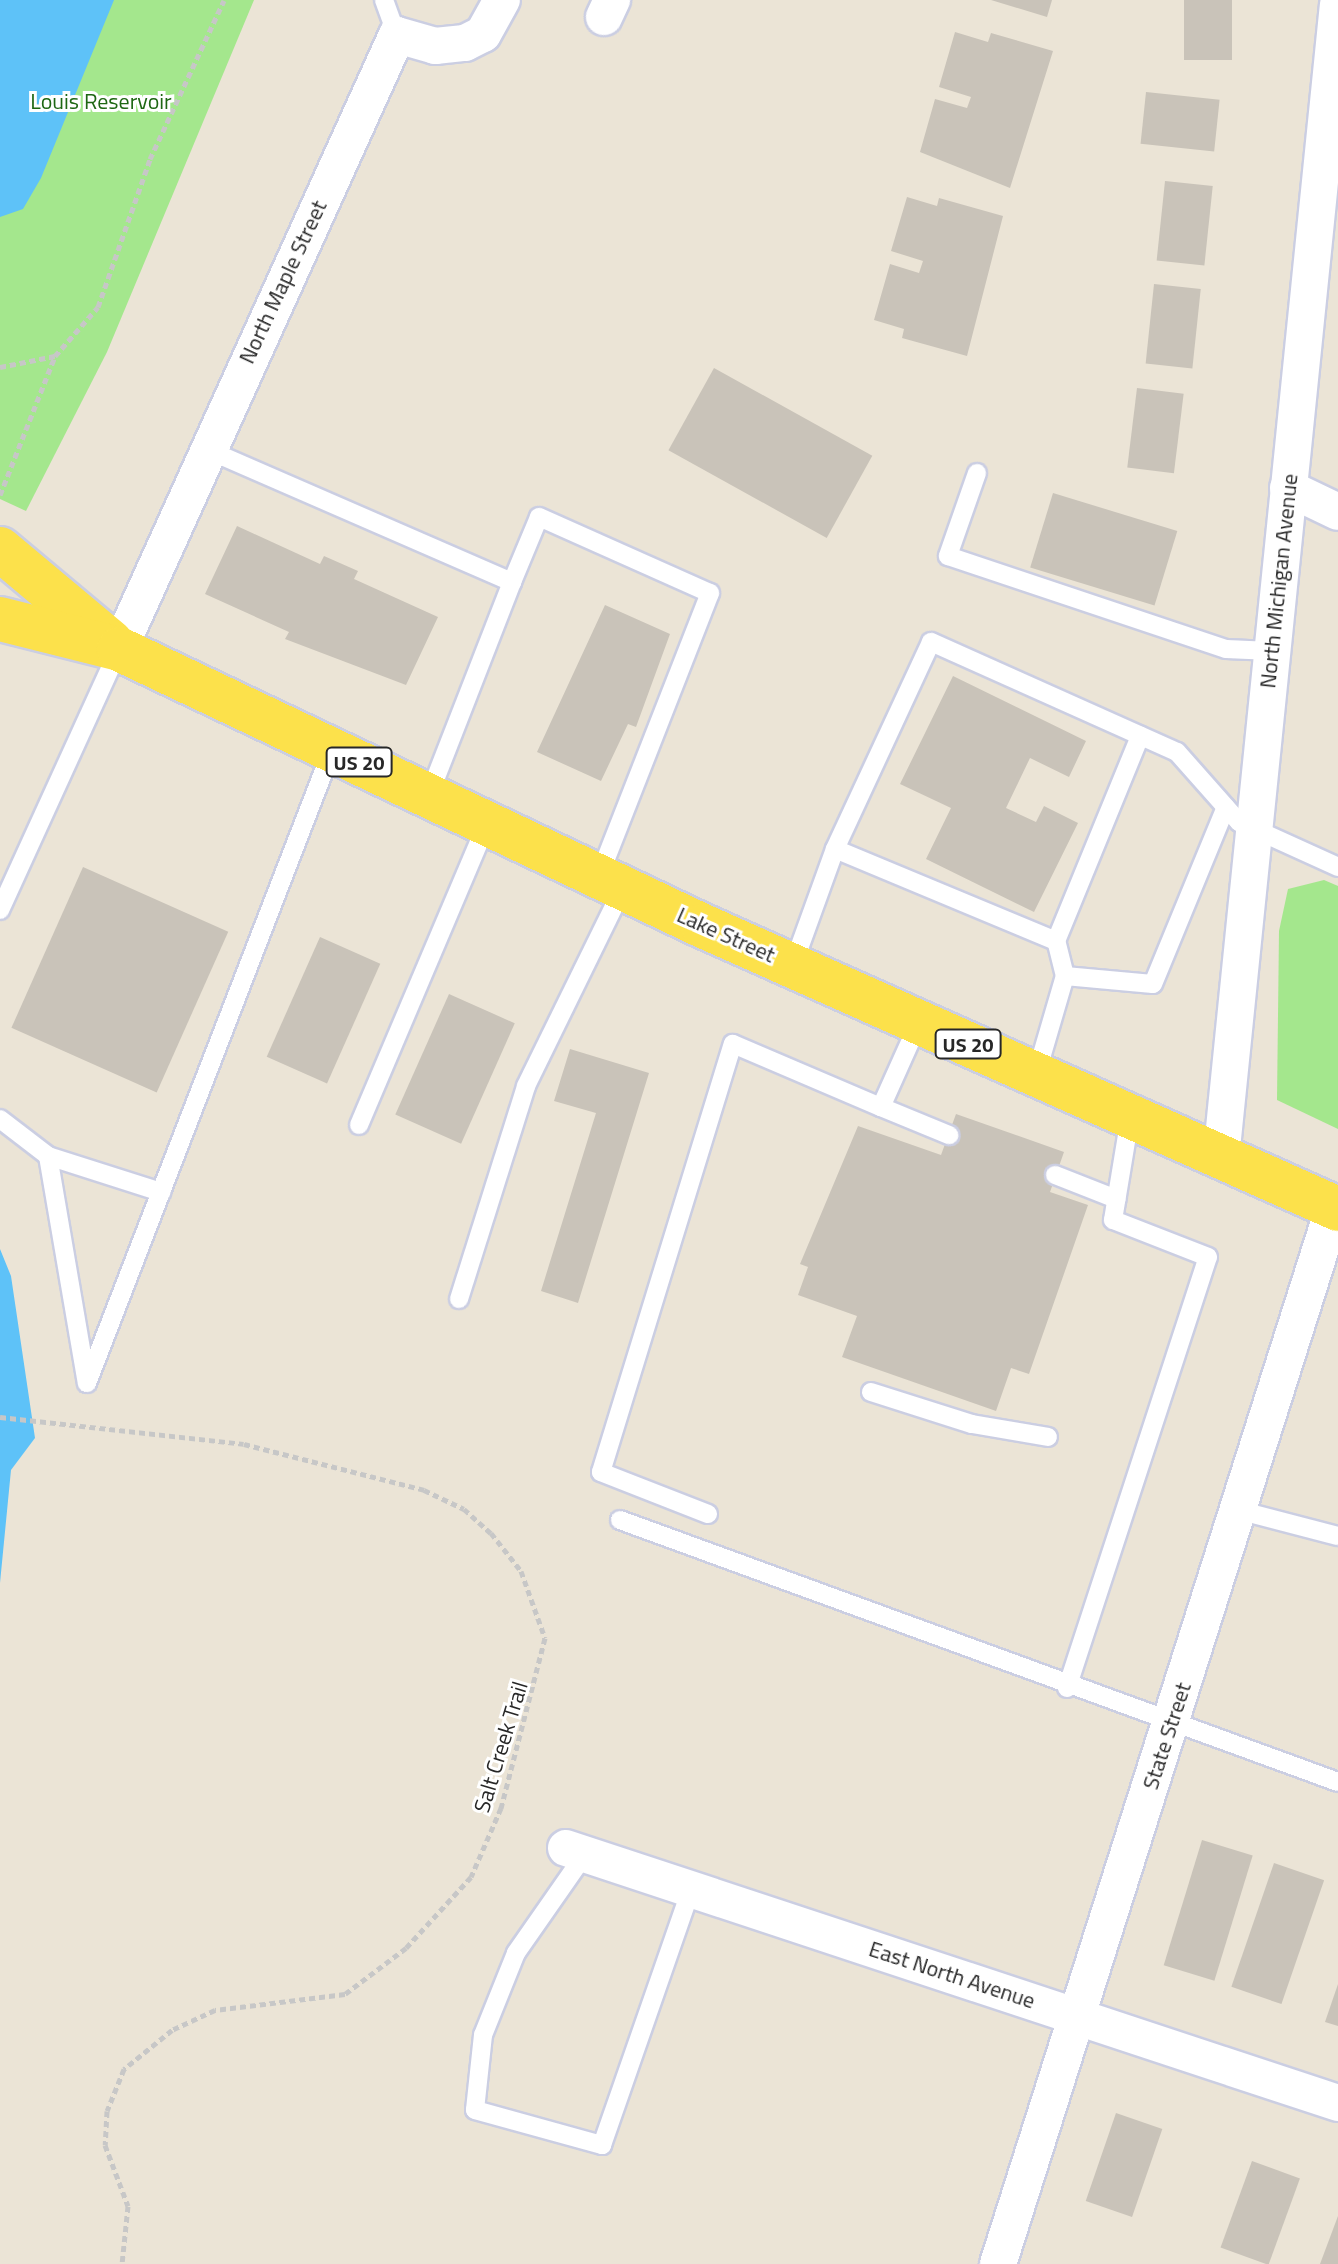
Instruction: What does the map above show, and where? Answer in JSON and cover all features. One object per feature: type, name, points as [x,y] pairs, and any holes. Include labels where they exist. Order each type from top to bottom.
[{"type":"main road","name":"Lake Street","points":[[0,549],[119,649]]},
{"type":"main road","name":"Lake Street","points":[[0,619],[119,649],[611,882],[1336,1208]]},
{"type":"street","points":[[397,35],[435,46],[465,43],[483,34],[502,0]]},
{"type":"street","name":"North Michigan Avenue","points":[[1221,1158],[1240,818],[1272,651],[1331,124],[1338,5]]},
{"type":"street","name":"North Maple Street","points":[[119,649],[206,449],[397,35]]},
{"type":"street","points":[[1288,488],[1338,512]]},
{"type":"street","name":"State Street","points":[[998,2264],[1336,1208]]},
{"type":"street","name":"East North Avenue","points":[[576,1851],[1338,2103]]},
{"type":"lane","points":[[384,0],[397,35]]},
{"type":"lane","points":[[206,449],[512,582]]},
{"type":"lane","points":[[977,473],[948,556],[1226,649],[1272,651]]},
{"type":"lane","points":[[429,795],[539,517],[710,593],[611,882],[526,1086],[459,1299]]},
{"type":"lane","points":[[793,965],[835,849],[931,642],[1177,752],[1240,818],[1338,867]]},
{"type":"lane","points":[[0,910],[119,649]]},
{"type":"lane","points":[[1036,1075],[1065,976],[1056,941],[1140,736]]},
{"type":"lane","points":[[48,1156],[87,1383],[332,750]]},
{"type":"lane","points":[[1065,976],[1153,984],[1240,818]]},
{"type":"lane","points":[[359,1125],[487,823]]},
{"type":"lane","points":[[835,849],[1056,941]]},
{"type":"lane","points":[[881,1107],[919,1022]]},
{"type":"lane","points":[[708,1514],[601,1472],[733,1044],[949,1135]]},
{"type":"lane","points":[[1067,1688],[1208,1257],[1113,1220],[1130,1117]]},
{"type":"lane","points":[[0,1119],[48,1156],[161,1192]]},
{"type":"lane","points":[[1055,1175],[1116,1199]]},
{"type":"lane","points":[[871,1392],[972,1424],[1048,1437]]},
{"type":"lane","points":[[1238,1510],[1338,1536]]},
{"type":"lane","points":[[620,1520],[1170,1726],[1338,1782]]},
{"type":"lane","points":[[576,1851],[516,1953],[483,2035],[475,2110],[602,2145],[691,1890]]},
{"type":"path","points":[[0,495],[55,356],[113,279],[150,159],[224,0]]},
{"type":"path","points":[[0,367],[55,356]]},
{"type":"path","name":"Salt Creek Trail","points":[[0,1417],[244,1444],[424,1490],[464,1509],[491,1533],[521,1571],[545,1638],[501,1808],[471,1877],[406,1948],[345,1994],[215,2010],[172,2030],[124,2069],[107,2111],[105,2145],[128,2206],[122,2264]]},
{"type":"green space","name":"Louis Reservoir","points":[[0,0],[254,0],[107,352],[26,511],[0,499]]},
{"type":"green space","points":[[1324,880],[1338,886],[1338,1129],[1277,1100],[1279,931],[1288,889]]},
{"type":"water","points":[[0,0],[114,0],[41,178],[23,209],[0,217]]},
{"type":"water","points":[[0,1249],[11,1276],[35,1438],[11,1470],[0,1583]]},
{"type":"building","points":[[991,0],[1052,0],[1047,17]]},
{"type":"building","points":[[1184,0],[1232,0],[1232,60],[1184,60]]},
{"type":"building","points":[[955,32],[988,42],[991,33],[1053,51],[1010,188],[920,152],[935,99],[967,108],[971,97],[939,87]]},
{"type":"building","points":[[1146,92],[1220,100],[1214,151],[1141,144]]},
{"type":"building","points":[[1165,181],[1213,186],[1204,266],[1157,261]]},
{"type":"building","points":[[907,197],[937,206],[939,198],[1003,216],[967,356],[902,338],[904,329],[874,320],[890,264],[919,273],[923,261],[891,251]]},
{"type":"building","points":[[1154,284],[1201,289],[1192,368],[1146,364]]},
{"type":"building","points":[[714,368],[872,456],[827,538],[668,450]]},
{"type":"building","points":[[1137,388],[1184,394],[1174,473],[1127,467]]},
{"type":"building","points":[[1053,493],[1177,531],[1155,606],[1030,568]]},
{"type":"building","points":[[237,526],[320,564],[324,556],[358,571],[354,579],[438,617],[406,685],[285,639],[289,632],[205,594]]},
{"type":"building","points":[[605,605],[670,634],[636,727],[628,724],[601,781],[537,752]]},
{"type":"building","points":[[953,676],[1086,741],[1069,777],[1030,758],[1006,808],[1036,822],[1044,806],[1078,823],[1034,912],[926,859],[951,808],[900,784]]},
{"type":"building","points":[[83,867],[228,932],[157,1092],[11,1028]]},
{"type":"building","points":[[320,937],[380,964],[327,1084],[267,1057]]},
{"type":"building","points":[[449,994],[515,1023],[461,1144],[395,1115]]},
{"type":"building","points":[[570,1049],[649,1073],[578,1303],[541,1291],[596,1113],[554,1101]]},
{"type":"building","points":[[956,1114],[1064,1152],[1050,1192],[1088,1205],[1029,1374],[1011,1368],[996,1411],[842,1357],[857,1316],[798,1295],[808,1267],[800,1264],[858,1126],[941,1155]]},
{"type":"building","points":[[1202,1840],[1253,1855],[1214,1981],[1164,1965]]},
{"type":"building","points":[[1274,1863],[1324,1880],[1281,2004],[1231,1987]]},
{"type":"building","points":[[1338,1984],[1338,2026],[1325,2022]]},
{"type":"building","points":[[1116,2113],[1162,2129],[1132,2217],[1086,2201]]},
{"type":"building","points":[[1252,2161],[1300,2178],[1269,2264],[1221,2247]]},
{"type":"building","points":[[1338,2216],[1338,2264],[1320,2264]]}]
